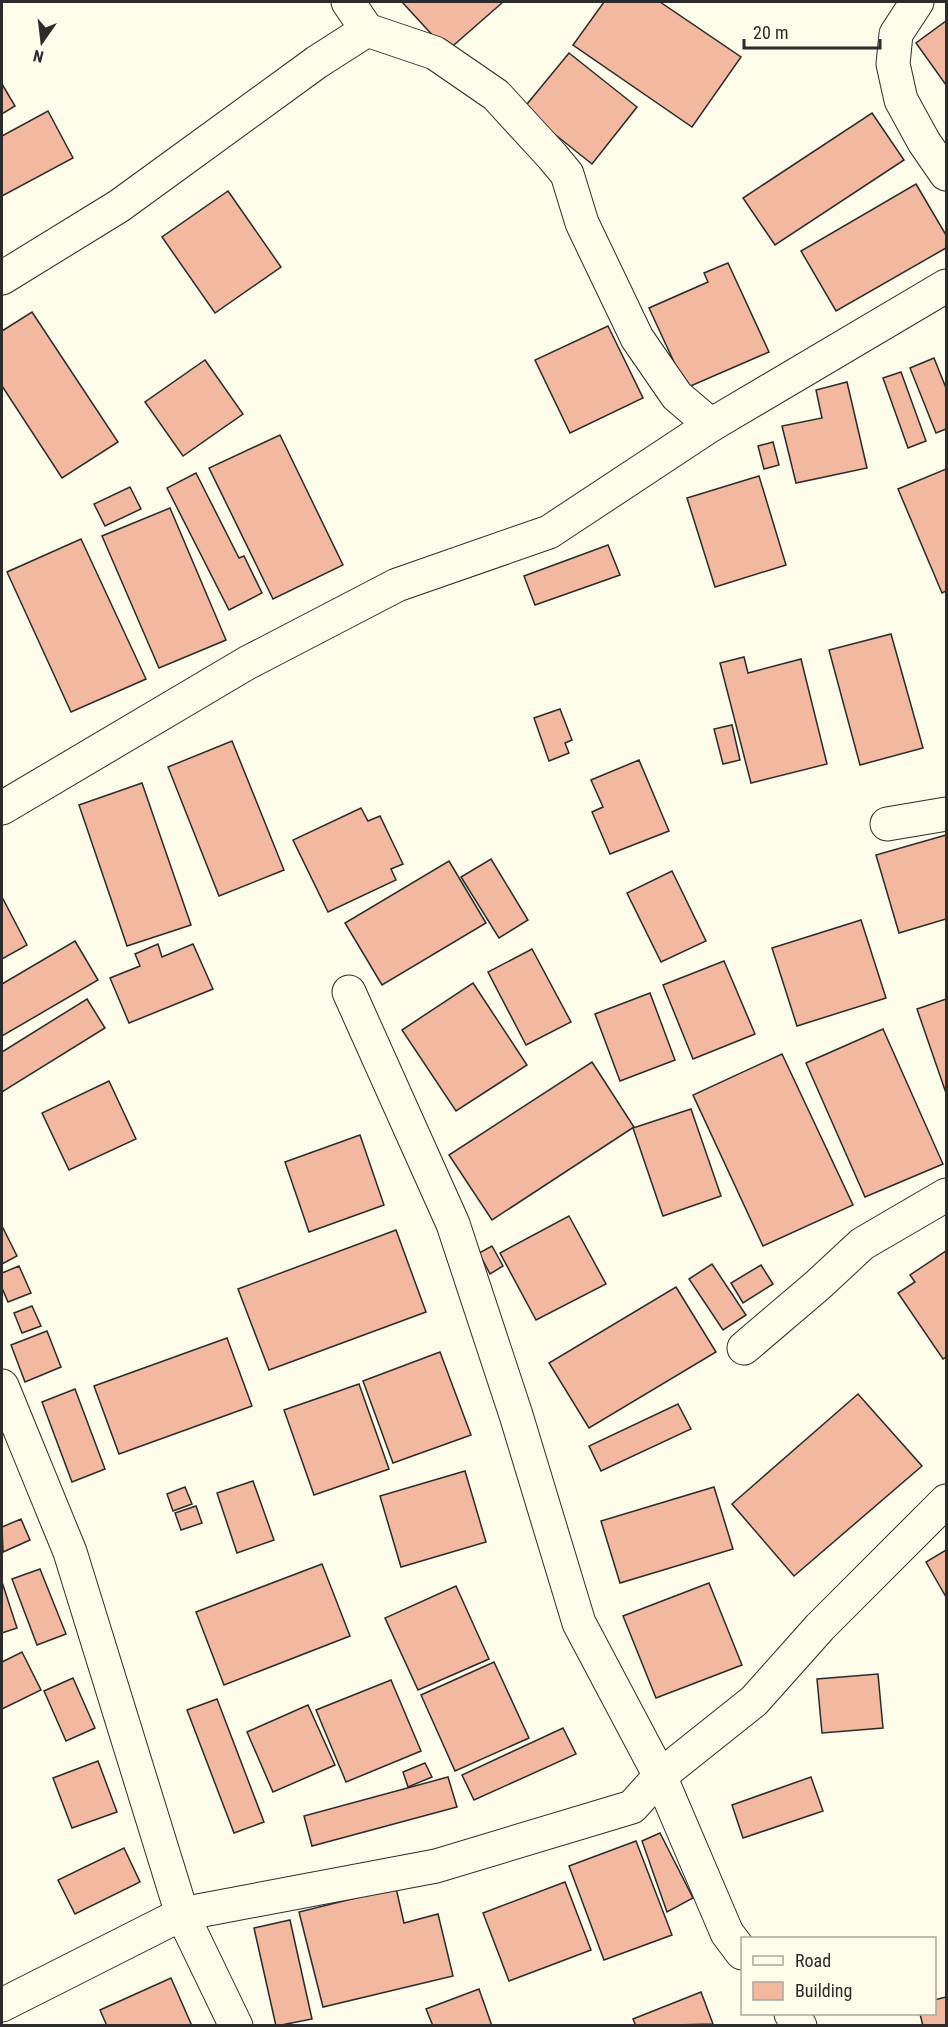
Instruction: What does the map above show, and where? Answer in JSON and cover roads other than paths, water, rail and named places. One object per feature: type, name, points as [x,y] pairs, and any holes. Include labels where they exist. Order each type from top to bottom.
[{"type":"street","points":[[348,2],[367,30],[435,53],[496,94],[552,156],[567,174],[582,223],[637,338],[677,396],[711,425]]},
{"type":"street","points":[[916,2],[896,34],[893,64],[901,100],[924,142],[946,174]]},
{"type":"street","points":[[2,278],[119,206],[317,62],[367,30]]},
{"type":"street","points":[[2,808],[247,663],[397,585],[549,532],[711,425],[946,286]]},
{"type":"street","points":[[887,824],[946,814]]},
{"type":"street","points":[[349,992],[453,1224],[516,1415],[579,1623],[660,1776],[726,1933],[741,1952]]},
{"type":"street","points":[[744,1348],[862,1244],[946,1196]]},
{"type":"street","points":[[2,1386],[70,1552],[182,1914],[236,2025]]},
{"type":"street","points":[[2,2005],[182,1914],[436,1866],[632,1807],[660,1776],[754,1701],[820,1628],[946,1501]]}]
